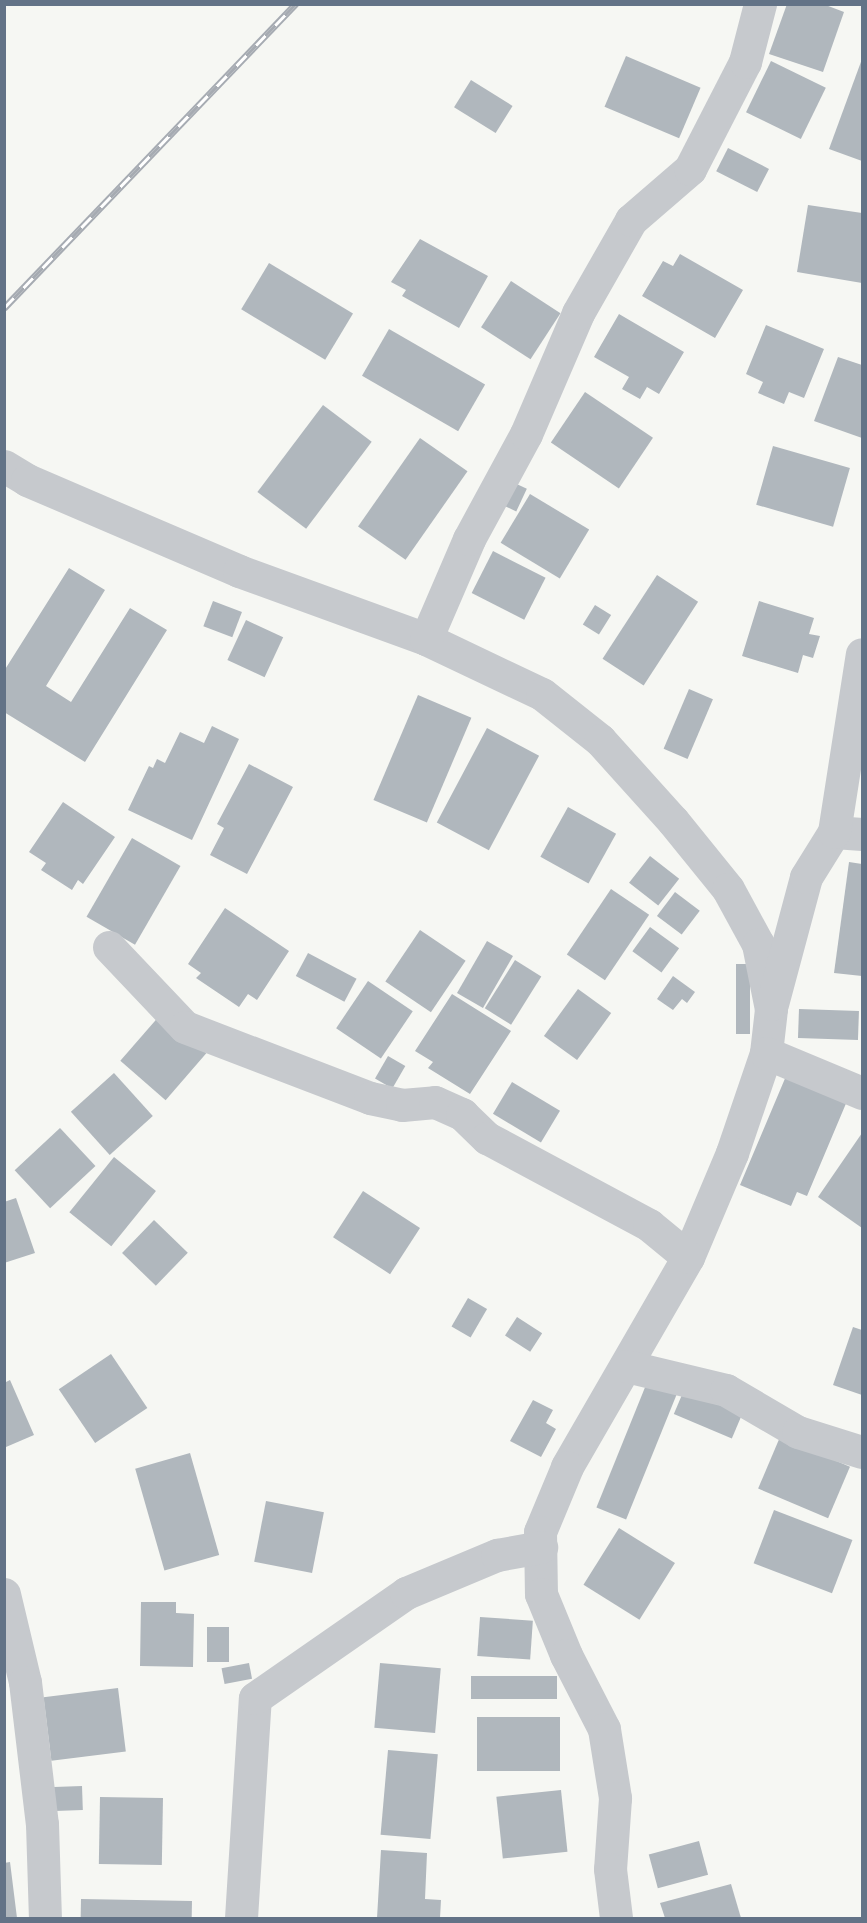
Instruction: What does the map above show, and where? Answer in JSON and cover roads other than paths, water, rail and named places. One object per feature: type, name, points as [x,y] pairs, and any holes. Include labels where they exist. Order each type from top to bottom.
[{"type":"street","points":[[426,639],[469,538],[526,434],[579,313],[631,220],[690,169],[745,62],[760,4]]},
{"type":"street","points":[[4,466],[27,480],[239,571],[426,639],[542,694],[600,740],[728,889],[758,944],[771,1009]]},
{"type":"street","points":[[616,1918],[610,1869],[615,1798],[604,1729],[566,1655],[541,1594],[540,1532],[567,1467],[688,1257],[732,1153],[766,1053],[771,1009],[806,877],[848,833],[862,654]]},
{"type":"street","points":[[109,948],[184,1027],[370,1098],[402,1105],[435,1102],[462,1114],[487,1138],[649,1225],[688,1257]]},
{"type":"street","points":[[766,1053],[862,1093]]},
{"type":"street","points":[[626,1366],[726,1390],[798,1432],[862,1452]]},
{"type":"street","points":[[241,1918],[255,1698],[406,1593],[497,1555],[541,1547]]},
{"type":"street","points":[[4,1594],[27,1694],[42,1824],[45,1918]]},
{"type":"railway","points":[[4,308],[296,4]]}]
